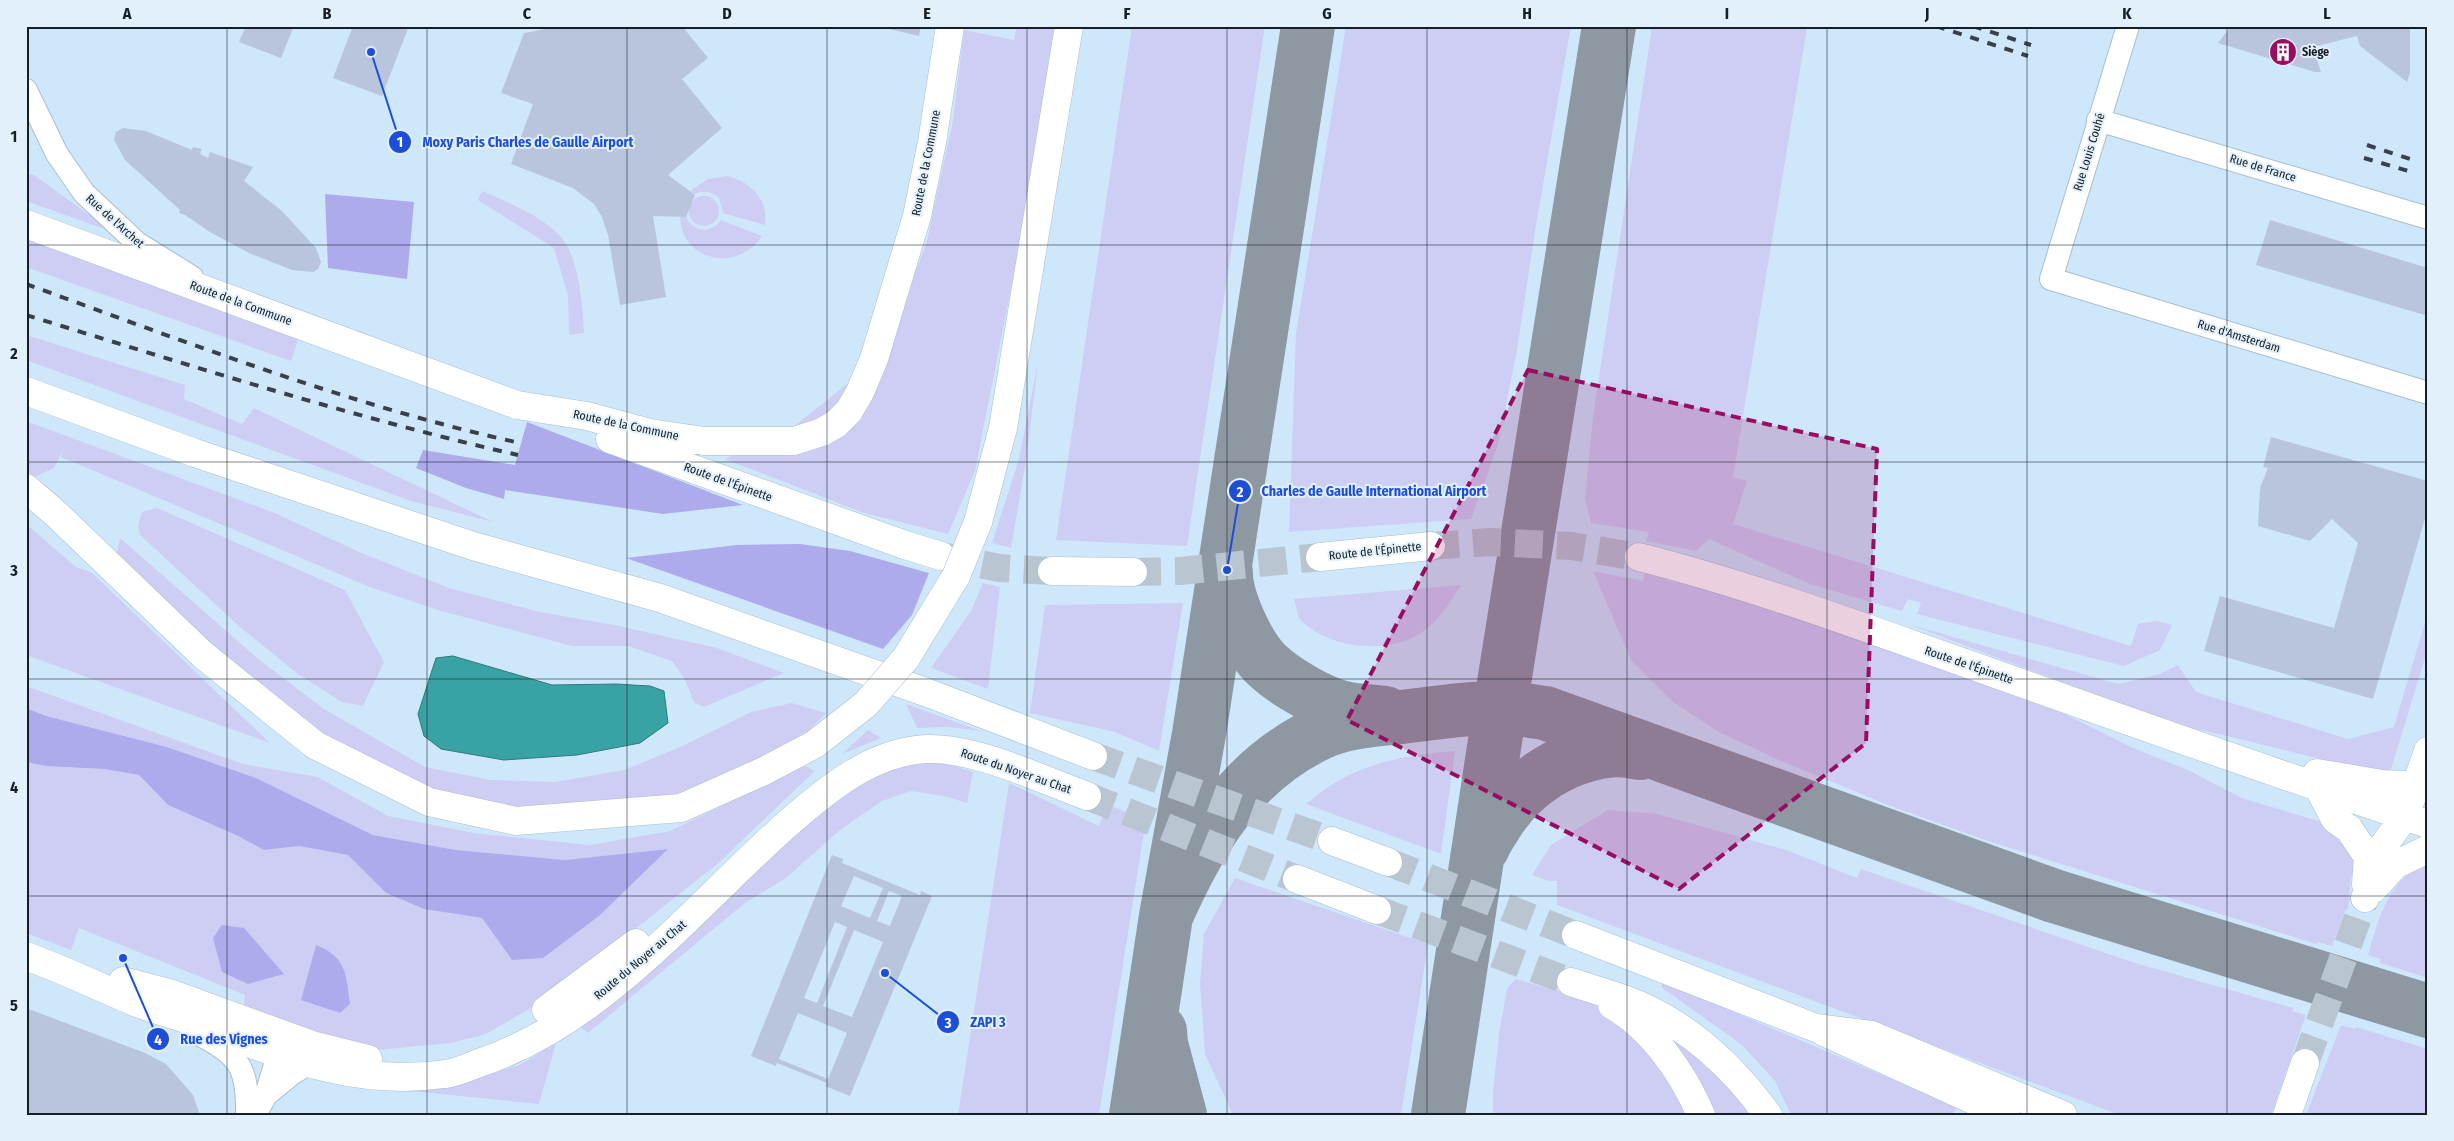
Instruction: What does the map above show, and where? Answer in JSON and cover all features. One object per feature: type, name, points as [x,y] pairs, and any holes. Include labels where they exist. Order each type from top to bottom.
[{"type":"main road","name":"Route de la Commune","points":[[26,224],[517,405],[587,416],[650,433],[704,441],[794,441],[822,432],[836,424],[849,411],[860,392],[874,359],[917,216],[932,142],[950,26]]},
{"type":"main road","points":[[26,488],[54,512],[204,655],[315,745],[429,802],[516,821],[681,808],[764,771],[815,744],[866,704],[906,658],[948,566],[978,522],[1003,428],[1069,26]]},
{"type":"main road","points":[[26,391],[195,453],[473,546],[660,598],[918,690],[1093,756]]},
{"type":"main road","name":"Route de l'Épinette","points":[[517,405],[905,546],[948,566]]},
{"type":"main road","name":"Route de l'Épinette","points":[[1320,557],[1431,546]]},
{"type":"main road","name":"Route de l'Épinette","points":[[1639,557],[1710,575],[1803,606],[2423,826]]},
{"type":"main road","points":[[1052,570],[1133,572]]},
{"type":"main road","name":"Route du Noyer au Chat","points":[[72,973],[131,982],[169,993],[308,1064],[355,1074],[400,1077],[447,1074],[522,1046],[556,1026],[613,985],[683,924],[742,864],[817,798],[877,759],[925,749],[964,751],[1087,796]]},
{"type":"main road","points":[[2365,898],[2394,865],[2402,860],[2423,826],[2422,786],[2428,751]]},
{"type":"main road","points":[[2365,898],[2368,857],[2349,829],[2335,818],[2308,784],[2318,772],[2382,784],[2422,786]]},
{"type":"main road","points":[[2365,898],[2384,845],[2423,826]]},
{"type":"main road","points":[[1332,841],[1388,862]]},
{"type":"main road","name":"Route du Noyer au Chat","points":[[26,956],[72,973],[139,1004],[198,1024],[272,1045],[312,1045],[368,1059],[394,1061],[442,1058],[485,1046],[510,1033],[552,1006],[742,864]]},
{"type":"main road","points":[[1297,879],[1377,910]]},
{"type":"main road","points":[[1576,936],[1816,1028],[2006,1115]]},
{"type":"main road","points":[[1701,1115],[1693,1097],[1670,1059],[1641,1027],[1617,1008],[1572,982],[1640,1006],[1683,1028],[1710,1049],[1746,1085],[1768,1115]]},
{"type":"main road","points":[[1816,1028],[1871,1035],[2063,1115]]},
{"type":"main road","points":[[2287,1115],[2305,1063]]},
{"type":"street","name":"Rue Louis Couhé","points":[[2051,279],[2128,26]]},
{"type":"street","name":"Rue de l'Archet","points":[[26,90],[57,154],[84,193],[137,243],[222,295]]},
{"type":"street","name":"Rue de France","points":[[2098,120],[2428,218]]},
{"type":"street","name":"Rue d'Amsterdam","points":[[2051,279],[2428,393]]},
{"type":"street","points":[[139,1004],[220,1045],[230,1053],[240,1067],[247,1087],[247,1115]]},
{"type":"street","points":[[255,1115],[266,1095],[272,1045]]},
{"type":"street","points":[[251,1115],[272,1045]]},
{"type":"street","points":[[266,1095],[293,1073],[308,1064]]},
{"type":"highlighted area","points":[[1528,370],[1877,449],[1866,743],[1679,889],[1347,720]]},
{"type":"shaded area","points":[[26,26],[2428,26],[2428,1115],[26,1115]]},
{"type":"shaded area","points":[[1017,26],[1055,26],[1015,268],[975,471],[948,534],[864,513],[725,459],[788,431],[856,377],[896,320],[926,245],[953,121],[964,30],[1014,40]]},
{"type":"shaded area","points":[[1132,26],[1265,26],[1187,546],[1056,540]]},
{"type":"shaded area","points":[[1346,26],[1571,26],[1536,225],[1516,356],[1498,445],[1471,519],[1289,532],[1296,334]]},
{"type":"shaded area","points":[[1652,26],[1807,28],[1733,477],[1747,481],[1733,524],[2131,646],[2138,624],[2156,621],[2172,625],[2160,650],[2124,666],[1917,614],[1921,603],[1908,599],[1902,611],[1810,584],[1709,539],[1696,551],[1646,541],[1649,532],[1591,523],[1585,499],[1593,417]]},
{"type":"shaded area","points":[[26,173],[34,175],[113,232],[26,201]]},
{"type":"shaded area","points":[[727,176],[743,182],[756,193],[764,208],[765,225],[723,213],[719,198],[713,194],[701,192],[694,194],[690,191],[708,179]]},
{"type":"shaded area","points":[[482,191],[534,216],[561,237],[567,246],[576,269],[583,310],[584,333],[569,335],[568,296],[554,248],[478,200]]},
{"type":"shaded area","points":[[325,194],[414,202],[407,279],[328,268]]},
{"type":"shaded area","points":[[704,196],[714,201],[719,211],[714,221],[704,226],[694,221],[689,211],[694,201]]},
{"type":"shaded area","points":[[680,217],[686,217],[698,229],[712,228],[721,220],[762,236],[752,247],[740,255],[726,258],[713,257],[701,253],[690,244],[683,232]]},
{"type":"shaded area","points":[[26,236],[299,337],[291,361],[26,267]]},
{"type":"shaded area","points":[[26,335],[185,385],[184,399],[242,424],[254,408],[493,522],[411,501],[26,360]]},
{"type":"shaded area","points":[[1038,363],[1026,461],[1011,548],[992,543],[1019,459]]},
{"type":"shaded area","points":[[26,421],[275,513],[357,551],[449,588],[540,612],[614,625],[717,648],[784,673],[704,707],[694,702],[684,678],[672,661],[628,646],[572,646],[438,610],[370,587],[61,457],[64,448],[54,468],[34,477],[26,471]]},
{"type":"shaded area","points":[[527,422],[743,505],[663,514],[505,490],[504,499],[466,488],[416,468],[423,450],[515,465]]},
{"type":"shaded area","points":[[157,508],[345,590],[384,662],[363,706],[342,702],[298,674],[240,627],[140,535],[138,525],[142,512]]},
{"type":"shaded area","points":[[26,524],[76,567],[91,572],[270,743],[26,655]]},
{"type":"shaded area","points":[[120,538],[257,658],[324,709],[425,767],[491,780],[555,782],[624,770],[678,748],[751,712],[792,703],[826,713],[810,729],[769,756],[728,776],[678,794],[591,811],[526,810],[456,796],[405,782],[325,741],[280,706],[116,558]]},
{"type":"shaded area","points":[[800,544],[850,551],[929,573],[912,615],[883,649],[626,558],[737,545]]},
{"type":"shaded area","points":[[1593,571],[1643,581],[1645,572],[1675,583],[1697,581],[2045,704],[2133,748],[2188,770],[2242,798],[2332,825],[2358,862],[2351,878],[2348,908],[2345,911],[2332,946],[2318,942],[2316,944],[1985,840],[1888,805],[1779,760],[1719,732],[1673,702],[1631,660]]},
{"type":"shaded area","points":[[983,583],[1000,587],[988,689],[931,668],[971,611]]},
{"type":"shaded area","points":[[1461,585],[1446,608],[1420,634],[1387,645],[1360,646],[1346,644],[1321,635],[1301,621],[1294,599]]},
{"type":"shaded area","points":[[1183,603],[1159,751],[1115,732],[1030,713],[1045,605]]},
{"type":"shaded area","points":[[2428,612],[2428,648],[2389,776],[2176,725],[1908,624],[2118,684],[2160,674],[2178,665],[2196,692],[2348,739],[2394,727]]},
{"type":"shaded area","points":[[453,656],[552,685],[616,684],[650,686],[664,691],[668,723],[640,743],[577,755],[504,760],[441,749],[424,736],[418,714],[436,658]]},
{"type":"shaded area","points":[[26,686],[243,764],[318,777],[388,816],[474,833],[590,845],[670,831],[805,766],[815,771],[716,865],[548,998],[486,1034],[451,1043],[377,1050],[335,1044],[244,1006],[245,995],[79,928],[71,950],[26,933],[26,762],[45,766],[104,769],[139,775],[168,805],[238,836],[264,850],[299,846],[348,855],[386,893],[424,909],[482,918],[512,960],[667,849],[565,860],[456,850],[373,835],[256,778],[167,747],[46,716],[26,708]]},
{"type":"shaded area","points":[[906,704],[981,731],[948,727],[917,728]]},
{"type":"shaded area","points":[[26,708],[46,716],[167,747],[256,778],[373,835],[456,850],[565,860],[668,849],[599,916],[543,958],[512,960],[482,918],[424,909],[386,893],[348,855],[299,846],[264,850],[238,836],[168,805],[139,775],[104,769],[45,766],[26,762]]},
{"type":"shaded area","points":[[868,730],[881,738],[842,754]]},
{"type":"shaded area","points":[[1455,751],[1441,854],[1306,804],[1334,783],[1365,768],[1409,757]]},
{"type":"shaded area","points":[[939,761],[973,772],[967,803],[948,797],[911,791],[882,801],[840,830],[786,878],[745,903],[588,1033],[579,1026],[843,790],[877,769]]},
{"type":"shaded area","points":[[1009,783],[1099,826],[1107,804],[1146,820],[1099,1115],[958,1115]]},
{"type":"shaded area","points":[[1608,810],[1657,814],[1786,850],[1857,878],[1861,869],[2132,962],[2293,1008],[2292,1011],[2306,1015],[2271,1115],[2120,1115],[1557,905],[1557,881],[1549,881],[1532,875],[1551,845]]},
{"type":"shaded area","points":[[2428,864],[2428,978],[2380,963],[2381,959],[2368,955],[2387,901],[2404,878]]},
{"type":"shaded area","points":[[1235,878],[1428,944],[1401,1115],[1233,1115],[1205,1054],[1200,984],[1204,934]]},
{"type":"shaded area","points":[[222,925],[244,928],[284,974],[248,984],[222,972],[213,938]]},
{"type":"shaded area","points":[[316,945],[334,955],[346,976],[350,1004],[340,1013],[301,1000]]},
{"type":"shaded area","points":[[1515,979],[1584,998],[1628,1027],[1670,1073],[1690,1115],[1493,1115],[1493,1092],[1499,1034],[1507,989]]},
{"type":"shaded area","points":[[1663,982],[1957,1107],[1952,1115],[1791,1115],[1775,1081],[1742,1045],[1661,987]]},
{"type":"shaded area","points":[[1653,1021],[1675,1031],[1757,1115],[1714,1115],[1695,1073]]},
{"type":"shaded area","points":[[2341,1025],[2355,1029],[2356,1027],[2428,1049],[2428,1115],[2306,1115]]},
{"type":"shaded area","points":[[556,1043],[539,1104],[390,1089],[467,1079],[520,1065]]},
{"type":"building","points":[[246,26],[294,26],[281,58],[239,42]]},
{"type":"building","points":[[353,26],[409,26],[382,96],[333,78]]},
{"type":"building","points":[[562,26],[682,26],[708,58],[682,79],[722,128],[668,175],[695,195],[686,217],[653,216],[666,297],[620,305],[608,235],[602,217],[594,204],[573,188],[511,164],[533,104],[501,93],[524,33]]},
{"type":"building","points":[[876,26],[921,26],[919,36]]},
{"type":"building","name":"Siège","points":[[2231,26],[2410,26],[2410,72],[2407,82],[2360,46],[2357,36],[2313,47],[2321,72],[2315,72],[2218,43]]},
{"type":"building","points":[[123,128],[146,131],[192,150],[193,147],[202,149],[200,154],[208,158],[210,152],[253,167],[244,181],[282,211],[316,248],[321,262],[318,269],[313,272],[292,270],[249,253],[179,213],[180,210],[125,160],[114,140],[116,132]]},
{"type":"building","points":[[2270,220],[2428,268],[2428,316],[2256,265]]},
{"type":"building","points":[[2271,437],[2428,481],[2428,508],[2373,699],[2204,651],[2220,596],[2334,628],[2358,543],[2332,519],[2310,541],[2258,526],[2260,488],[2268,468],[2263,467]]},
{"type":"building","points":[[832,855],[843,859],[842,863],[920,895],[921,891],[932,896],[850,1096],[825,1086],[827,1083],[777,1063],[776,1066],[751,1056]],"holes":[[[854,876],[883,888],[870,918],[841,906]],[[889,891],[902,896],[890,926],[877,921]],[[835,922],[847,927],[817,1003],[804,998]],[[854,930],[883,942],[852,1017],[823,1006]],[[798,1013],[847,1033],[828,1079],[779,1059]]]},
{"type":"building","points":[[26,1008],[145,1053],[166,1064],[193,1095],[200,1115],[26,1115]]},
{"type":"taxiway","points":[[1136,1115],[1166,916],[1199,734],[1308,26]]},
{"type":"taxiway","points":[[1438,1115],[1500,708],[1609,26]]},
{"type":"taxiway","points":[[1226,573],[1230,596],[1239,622],[1253,647],[1267,665],[1302,690],[1331,704],[1351,709],[1385,713]]},
{"type":"taxiway","points":[[1166,916],[1193,860],[1226,809],[1267,766],[1292,748],[1320,733],[1342,725],[1465,709],[1511,708],[1545,713],[2054,896],[2428,1011]]},
{"type":"taxiway","points":[[1483,847],[1496,824],[1519,795],[1548,772],[1581,757],[1599,752],[1617,750],[1640,753]]},
{"type":"taxiway","points":[[1160,1031],[1161,1044],[1180,1115]]},
{"type":"tunnel","points":[[1431,546],[1490,542],[1571,546],[1639,557]]},
{"type":"tunnel","points":[[941,556],[999,568],[1052,571]]},
{"type":"tunnel","points":[[1133,572],[1180,571],[1320,557]]},
{"type":"tunnel","points":[[1093,756],[1332,841]]},
{"type":"tunnel","points":[[1087,796],[1297,879]]},
{"type":"tunnel","points":[[1388,862],[1576,935]]},
{"type":"tunnel","points":[[2305,1063],[2365,898]]},
{"type":"tunnel","points":[[1377,910],[1571,982]]},
{"type":"railway","points":[[1936,26],[2028,56]]},
{"type":"railway","points":[[1973,26],[2031,45]]},
{"type":"railway","points":[[2367,145],[2416,161]]},
{"type":"railway","points":[[2364,158],[2412,172]]},
{"type":"railway","points":[[26,284],[332,392],[394,411],[520,443]]},
{"type":"railway","points":[[26,315],[332,407],[518,455]]},
{"type":"place","name":"Moxy Paris Charles de Gaulle Airport","points":[[371,52]]},
{"type":"place","name":"Siège","points":[[2283,52]]},
{"type":"place","name":"Charles de Gaulle International Airport","points":[[1227,570]]},
{"type":"place","name":"Rue des Vignes","points":[[123,958]]},
{"type":"place","name":"ZAPI 3","points":[[885,973]]}]
